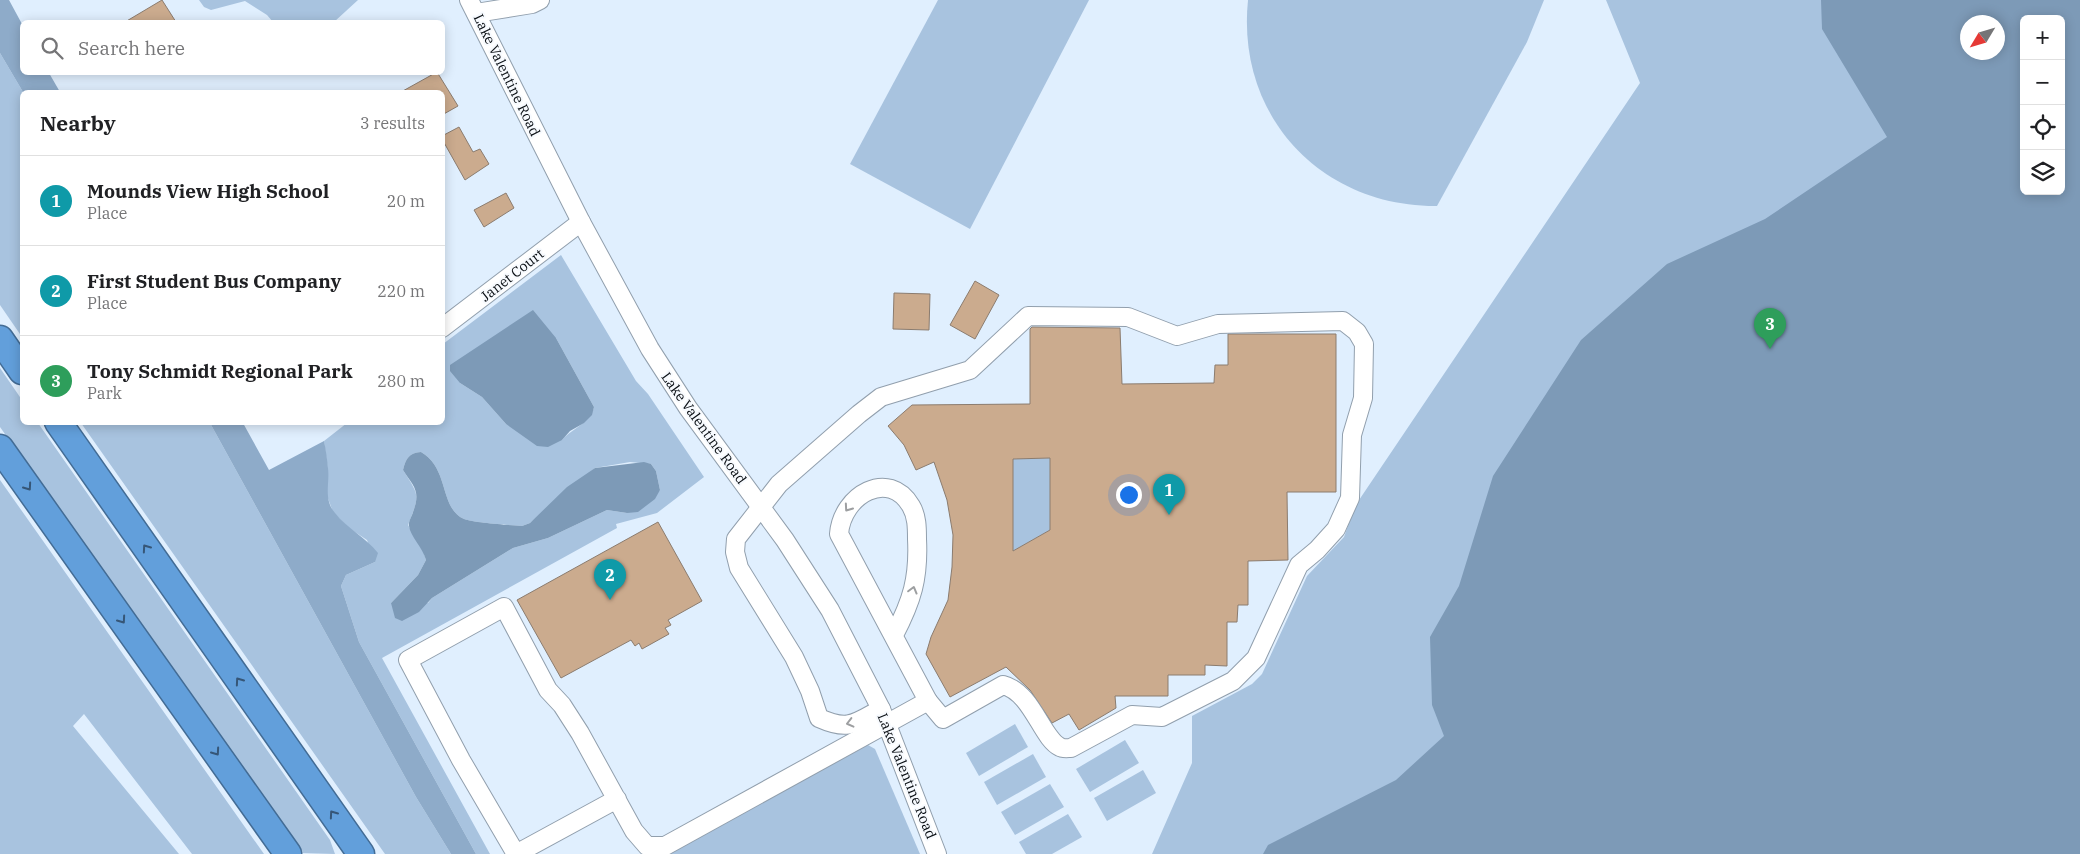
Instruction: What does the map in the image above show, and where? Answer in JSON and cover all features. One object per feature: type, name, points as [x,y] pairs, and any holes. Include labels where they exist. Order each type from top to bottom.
[{"type":"highway","points":[[0,339],[20,369]]},
{"type":"highway","points":[[60,425],[361,854]]},
{"type":"highway","points":[[0,448],[288,854]]},
{"type":"street","points":[[473,7],[532,4],[540,0]]},
{"type":"street","name":"Lake Valentine Road","points":[[473,7],[581,222],[667,377],[762,508],[830,610],[884,717],[937,854]]},
{"type":"street","name":"Janet Court","points":[[445,326],[581,222]]},
{"type":"street","points":[[894,635],[907,610],[915,588],[918,562],[917,522],[911,506],[904,498],[894,491],[874,489],[854,499],[845,510],[840,521],[839,534],[928,701],[943,719],[1003,685],[1010,686],[1036,714],[1053,742],[1061,748],[1072,748],[1132,715],[1162,717],[1233,681],[1256,658],[1299,565],[1336,530],[1350,498],[1352,435],[1362,398],[1364,344],[1357,332],[1343,321],[1218,324],[1177,336],[1128,318],[1028,316],[970,370],[881,397],[779,484],[736,539],[735,552],[739,568],[775,623],[810,691],[819,718],[837,726],[854,724],[884,717],[928,701]]},
{"type":"street","points":[[616,799],[516,854],[461,760],[408,660],[504,607],[548,690],[562,705],[580,733],[616,799],[640,839],[647,846],[665,846],[862,737],[884,717]]},
{"type":"shaded area","points":[[0,0],[9,0],[20,20],[20,75],[50,75],[59,90],[22,90],[0,53]]},
{"type":"shaded area","points":[[199,0],[358,0],[336,20],[271,20],[267,15],[245,1],[211,10],[204,7]]},
{"type":"shaded area","points":[[938,0],[1089,0],[970,229],[850,164]]},
{"type":"shaded area","points":[[1248,0],[1544,0],[1527,42],[1437,206],[1395,202],[1357,191],[1323,172],[1294,147],[1272,116],[1256,81],[1248,42]]},
{"type":"shaded area","points":[[1606,0],[2080,0],[2080,854],[1152,854],[1192,763],[1192,716],[1252,684],[1262,674],[1307,576],[1344,537],[1355,506],[1640,83]]},
{"type":"shaded area","points":[[1821,0],[2080,0],[2080,854],[1263,854],[1268,845],[1396,780],[1444,736],[1432,705],[1430,637],[1459,586],[1493,476],[1581,340],[1667,264],[1765,219],[1887,137],[1822,29]]},
{"type":"shaded area","points":[[0,53],[22,90],[20,90],[20,334],[0,305]]},
{"type":"shaded area","points":[[561,255],[636,381],[648,394],[704,477],[657,513],[616,524],[617,528],[382,658],[490,854],[476,854],[359,642],[341,586],[346,575],[375,562],[367,540],[349,528],[333,512],[326,493],[328,470],[324,441],[344,425],[445,425],[445,342]],"holes":[[[556,338],[594,407],[589,417],[562,440],[506,424],[482,397],[460,383]],[[421,452],[430,459],[441,478],[447,497],[456,514],[464,519],[476,522],[522,526],[530,523],[595,468],[630,462],[651,464],[656,471],[660,490],[627,513],[607,510],[548,538],[513,548],[432,598],[428,603],[391,603],[418,575],[426,560],[423,550],[408,525],[415,507],[416,496],[413,486],[403,470],[405,462],[409,457]]]},
{"type":"shaded area","points":[[533,310],[556,338],[594,407],[592,415],[584,423],[570,431],[562,440],[548,447],[537,446],[506,424],[482,397],[460,383],[450,371],[450,365]]},
{"type":"shaded area","points":[[0,368],[20,397],[20,425],[39,425],[330,840],[335,854],[301,853],[0,427]]},
{"type":"shaded area","points":[[82,425],[211,425],[416,797],[451,854],[385,854]]},
{"type":"shaded area","points":[[211,425],[244,425],[269,470],[324,441],[328,468],[328,497],[331,508],[340,519],[368,542],[378,553],[375,562],[346,575],[341,586],[359,642],[476,854],[451,854],[416,797]]},
{"type":"shaded area","points":[[421,452],[430,459],[436,468],[456,514],[464,519],[476,522],[522,526],[530,523],[567,487],[595,468],[644,462],[651,464],[656,471],[660,490],[655,499],[638,512],[627,513],[607,510],[548,538],[513,548],[432,598],[419,612],[402,621],[395,618],[391,603],[418,575],[426,560],[410,530],[409,523],[415,505],[416,494],[413,485],[403,470],[405,462],[409,457]]},
{"type":"shaded area","points":[[1050,458],[1050,530],[1013,551],[1013,459]]},
{"type":"shaded area","points":[[0,480],[264,854],[192,854],[84,714],[73,726],[179,854],[0,854]]},
{"type":"shaded area","points":[[1015,724],[1028,747],[979,776],[966,753]]},
{"type":"shaded area","points":[[1125,740],[1139,763],[1090,792],[1076,769]]},
{"type":"shaded area","points":[[868,745],[875,749],[920,854],[666,854]]},
{"type":"shaded area","points":[[1033,754],[1046,777],[997,805],[984,782]]},
{"type":"shaded area","points":[[1143,770],[1156,793],[1107,821],[1094,798]]},
{"type":"shaded area","points":[[1050,784],[1064,807],[1015,835],[1001,812]]},
{"type":"shaded area","points":[[1068,814],[1082,837],[1052,854],[1026,854],[1019,842]]},
{"type":"building","points":[[162,0],[175,20],[128,20]]},
{"type":"building","points":[[432,75],[439,75],[458,106],[445,113],[445,90],[405,90]]},
{"type":"building","points":[[459,127],[473,152],[480,149],[489,164],[465,180],[445,144],[445,134]]},
{"type":"building","points":[[506,193],[514,208],[484,227],[474,210]]},
{"type":"building","points":[[975,281],[999,295],[975,339],[950,325]]},
{"type":"building","points":[[894,293],[930,294],[929,330],[893,329]]},
{"type":"building","points":[[1032,327],[1120,328],[1122,384],[1214,383],[1215,365],[1228,365],[1228,334],[1336,334],[1336,492],[1287,492],[1288,560],[1248,561],[1248,605],[1238,605],[1237,622],[1227,622],[1227,666],[1205,665],[1205,675],[1168,675],[1168,696],[1115,696],[1116,708],[1079,730],[1069,714],[1052,723],[1030,690],[1006,667],[950,697],[926,654],[931,637],[948,600],[953,535],[947,500],[934,462],[916,470],[904,445],[888,426],[912,405],[1030,404],[1030,329]],"holes":[[[1050,458],[1050,530],[1013,551],[1013,459]]]},
{"type":"building","points":[[658,522],[702,601],[668,620],[671,625],[665,628],[669,634],[642,649],[639,643],[635,646],[631,640],[561,678],[517,600]]},
{"type":"place","name":"Tony Schmidt Regional Park","points":[[1770,349]]},
{"type":"place","name":"Mounds View High School","points":[[1169,515]]},
{"type":"place","name":"First Student Bus Company","points":[[610,600]]}]
